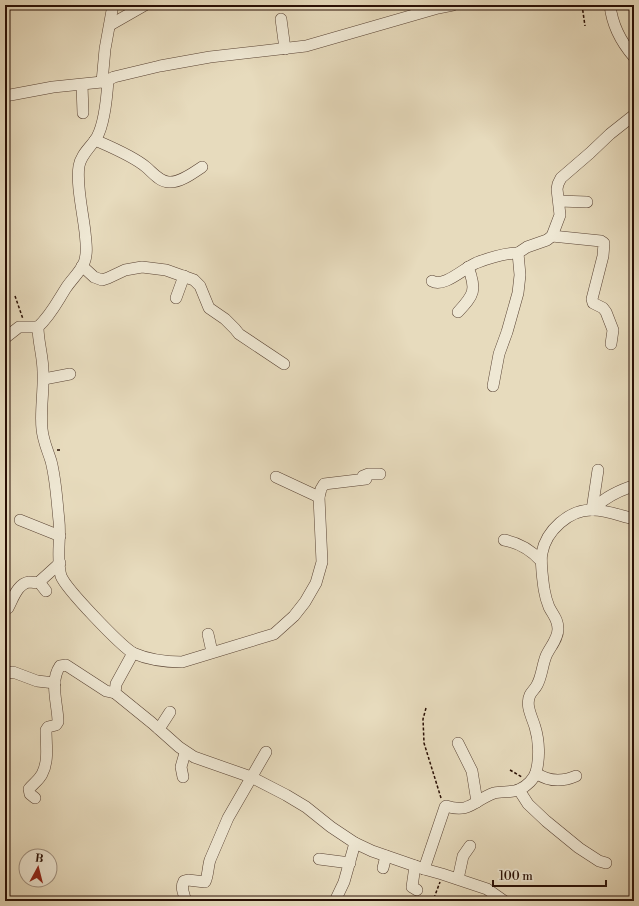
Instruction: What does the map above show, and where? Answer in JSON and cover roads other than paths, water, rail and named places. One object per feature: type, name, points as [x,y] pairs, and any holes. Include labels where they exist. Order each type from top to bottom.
[{"type":"street","points":[[5,338],[19,327],[38,327],[46,320],[53,311],[68,284],[84,262],[87,249],[78,180],[79,170],[81,159],[95,140],[101,124],[105,81],[105,49],[113,5]]},
{"type":"street","points":[[110,25],[145,5]]},
{"type":"street","points":[[5,96],[53,87],[82,85],[105,81],[114,77],[210,57],[306,46],[426,8],[453,5]]},
{"type":"street","points":[[610,5],[624,46],[634,57]]},
{"type":"street","points":[[281,19],[285,49]]},
{"type":"street","points":[[82,85],[83,113]]},
{"type":"street","points":[[432,281],[435,283],[442,282],[468,267],[508,254],[518,253],[527,247],[547,240],[552,236],[560,215],[558,184],[561,178],[610,134],[633,117]]},
{"type":"street","points":[[95,140],[138,161],[165,182],[171,183],[186,178],[202,167]]},
{"type":"street","points":[[559,201],[587,202]]},
{"type":"street","points":[[552,236],[601,241],[604,244],[604,256],[592,299],[593,303],[603,308],[613,330],[611,344]]},
{"type":"street","points":[[493,386],[499,354],[508,332],[518,293],[520,275],[518,253]]},
{"type":"street","points":[[82,266],[94,277],[102,280],[136,267],[166,270],[194,280],[198,283],[209,308],[225,319],[239,334],[284,364]]},
{"type":"street","points":[[458,312],[469,301],[473,292],[472,276],[468,267]]},
{"type":"street","points":[[176,298],[184,276]]},
{"type":"street","points":[[38,327],[38,338],[44,379],[42,429],[54,478],[60,528],[60,563],[62,577],[87,608],[133,653],[167,662],[182,662],[274,634],[294,616],[305,602],[316,583],[322,562],[319,497],[324,484],[366,479],[363,476],[368,474],[380,474]]},
{"type":"street","points":[[44,379],[70,374]]},
{"type":"street","points":[[593,510],[598,470]]},
{"type":"street","points":[[276,477],[319,497]]},
{"type":"street","points":[[593,510],[607,497],[630,487]]},
{"type":"street","points":[[417,890],[412,887],[446,806],[459,809],[495,793],[519,790],[530,782],[536,773],[538,741],[529,709],[529,701],[530,695],[537,686],[546,656],[556,638],[558,630],[558,620],[549,606],[544,590],[541,561],[543,548],[554,528],[570,516],[580,511],[593,510],[634,520]]},
{"type":"street","points":[[20,520],[60,536]]},
{"type":"street","points":[[504,540],[519,544],[533,553],[541,561]]},
{"type":"street","points":[[8,608],[16,592],[21,586],[27,583],[39,582],[60,563]]},
{"type":"street","points":[[39,582],[46,591]]},
{"type":"street","points":[[208,634],[212,652]]},
{"type":"street","points":[[115,693],[116,684],[133,653]]},
{"type":"street","points":[[35,798],[30,794],[29,789],[41,775],[44,767],[47,756],[46,730],[48,727],[56,725],[58,722],[55,683],[58,669],[60,666],[66,665],[102,689],[115,693],[159,729],[185,753],[251,777],[306,807],[331,827],[355,843],[419,868],[458,879],[487,890],[504,901]]},
{"type":"street","points":[[5,675],[8,672],[13,672],[37,681],[55,683]]},
{"type":"street","points":[[159,729],[170,712]]},
{"type":"street","points":[[458,743],[472,771],[477,802]]},
{"type":"street","points":[[186,901],[182,889],[184,881],[205,882],[207,879],[210,860],[228,818],[266,752]]},
{"type":"street","points":[[183,777],[181,767],[185,753]]},
{"type":"street","points":[[536,773],[542,777],[556,781],[569,779],[576,776]]},
{"type":"street","points":[[519,790],[528,804],[546,821],[579,848],[594,858],[606,863]]},
{"type":"street","points":[[335,901],[350,864],[355,843]]},
{"type":"street","points":[[458,879],[463,856],[470,846]]},
{"type":"street","points":[[383,868],[386,856]]},
{"type":"street","points":[[319,859],[350,864]]}]
